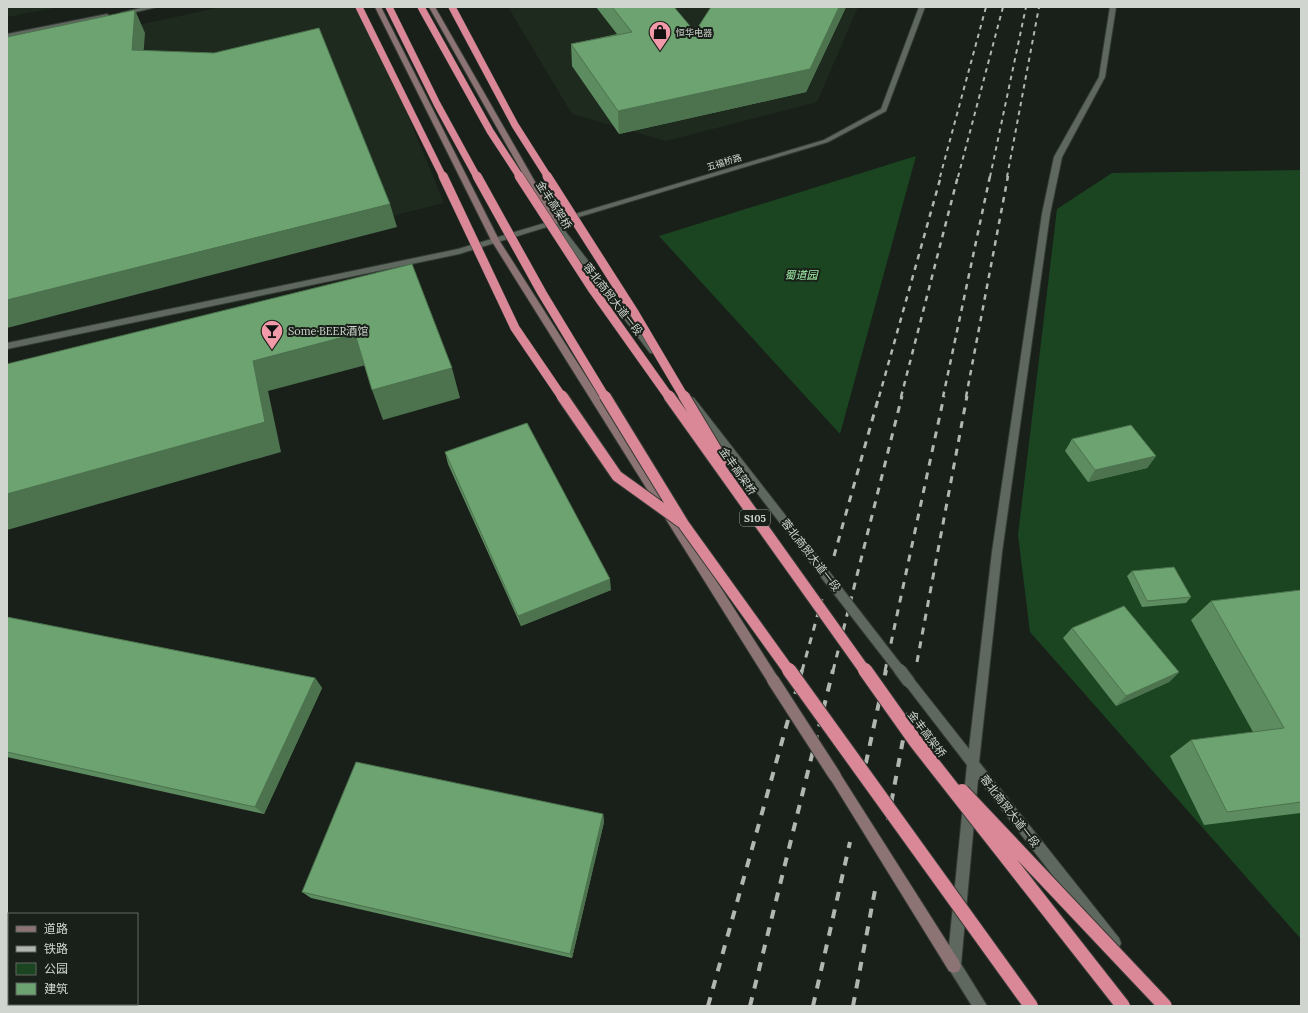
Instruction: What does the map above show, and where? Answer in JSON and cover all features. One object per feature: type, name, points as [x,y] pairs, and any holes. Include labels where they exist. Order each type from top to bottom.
[{"type":"highway","points":[[359,7],[442,174],[515,328],[617,476],[684,525]]},
{"type":"highway","points":[[389,7],[437,104],[542,293],[684,525],[1031,1006]]},
{"type":"highway","name":"金丰高架桥","points":[[421,7],[490,131],[594,290],[916,742],[1122,1006]]},
{"type":"highway","points":[[452,7],[515,125],[635,314],[768,536]]},
{"type":"highway","points":[[916,742],[1164,1006]]},
{"type":"main road","points":[[378,7],[495,240],[954,966]]},
{"type":"main road","name":"蓉北商贸大道一段","points":[[432,7],[554,222]]},
{"type":"street","points":[[7,36],[154,7]]},
{"type":"street","name":"五福桥路","points":[[7,346],[459,250],[826,141],[884,110],[922,7]]},
{"type":"street","points":[[980,1006],[954,966],[973,765],[997,552],[1046,214],[1058,157],[1102,77],[1113,7]]},
{"type":"street","name":"蓉北商贸大道一段","points":[[554,222],[973,765],[1164,1006]]},
{"type":"shaded area","points":[[7,7],[60,7],[7,17]]},
{"type":"shaded area","points":[[222,7],[363,7],[444,203],[7,312],[7,53]]},
{"type":"shaded area","points":[[508,7],[858,7],[817,102],[666,141],[572,114]]},
{"type":"green space","name":"蜀道园","points":[[916,156],[840,434],[659,236]]},
{"type":"green space","points":[[1301,170],[1301,939],[1030,632],[1018,535],[1057,209],[1112,173]]},
{"type":"building","points":[[612,7],[674,7],[695,32],[711,7],[839,7],[810,69],[618,111],[571,44],[632,32]]},
{"type":"building","points":[[135,10],[132,50],[214,53],[319,28],[390,204],[7,300],[7,37]]},
{"type":"building","points":[[412,264],[452,368],[372,390],[355,334],[253,361],[265,422],[7,494],[7,364]]},
{"type":"building","points":[[527,423],[610,579],[518,616],[445,452]]},
{"type":"building","points":[[1131,425],[1156,456],[1095,470],[1072,439]]},
{"type":"building","points":[[1174,567],[1191,597],[1147,601],[1132,571]]},
{"type":"building","points":[[1301,590],[1301,802],[1227,812],[1191,740],[1284,728],[1211,601]]},
{"type":"building","points":[[1124,606],[1179,672],[1126,696],[1072,628]]},
{"type":"building","points":[[7,617],[315,678],[255,807],[7,752]]},
{"type":"building","points":[[356,762],[603,814],[570,954],[302,892]]},
{"type":"railway","points":[[940,177],[986,7]]},
{"type":"railway","points":[[958,177],[1003,7]]},
{"type":"railway","points":[[990,177],[1026,7]]},
{"type":"railway","points":[[1007,177],[1039,7]]},
{"type":"railway","points":[[879,397],[941,176]]},
{"type":"railway","points":[[901,397],[958,176]]},
{"type":"railway","points":[[943,397],[990,176]]},
{"type":"railway","points":[[966,397],[1008,176]]},
{"type":"railway","points":[[834,556],[879,396]]},
{"type":"railway","points":[[833,671],[902,396]]},
{"type":"railway","points":[[885,671],[944,396]]},
{"type":"railway","points":[[917,662],[967,396]]},
{"type":"railway","points":[[802,671],[822,599]]},
{"type":"railway","points":[[708,1006],[802,670]]},
{"type":"railway","points":[[750,1006],[833,670]]},
{"type":"railway","points":[[862,781],[886,670]]},
{"type":"railway","points":[[888,820],[908,713]]},
{"type":"railway","points":[[813,1006],[850,842]]},
{"type":"railway","points":[[853,1006],[876,885]]},
{"type":"place","name":"恒华电器","points":[[660,52]]},
{"type":"place","name":"Some·BEER酒馆","points":[[272,350]]}]
